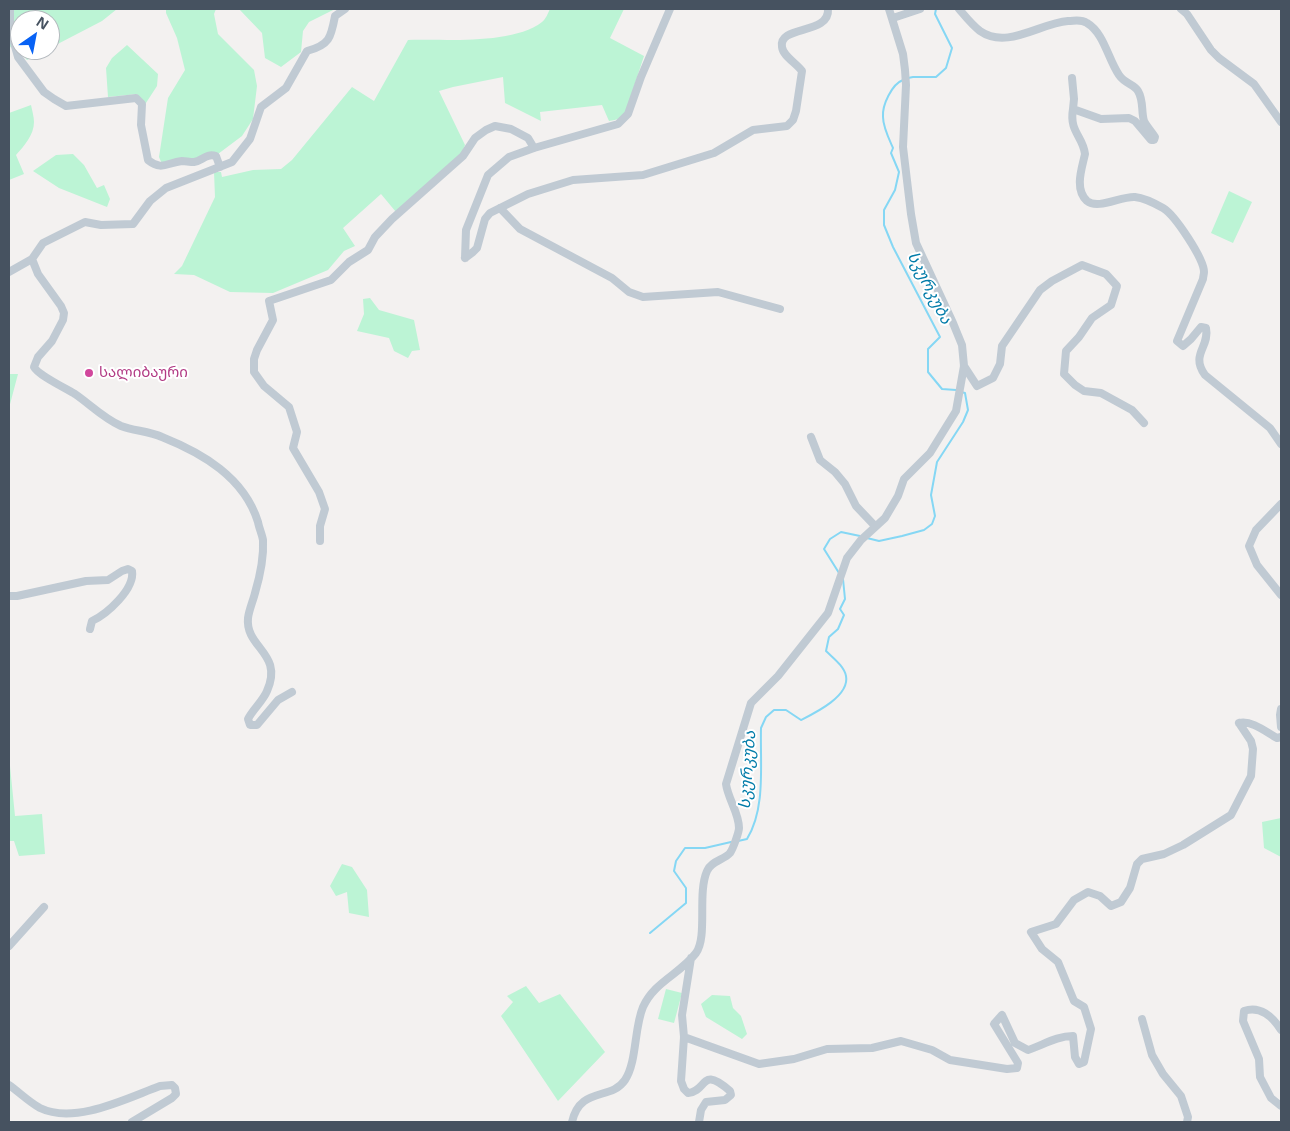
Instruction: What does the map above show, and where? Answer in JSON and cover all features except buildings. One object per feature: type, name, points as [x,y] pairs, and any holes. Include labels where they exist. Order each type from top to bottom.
[{"type":"street","points":[[10,9],[10,29],[18,57],[44,92],[66,106],[136,98],[142,104],[141,125],[148,160],[156,166],[161,166],[182,161],[195,162],[210,154],[216,156],[220,167]]},
{"type":"street","points":[[9,272],[32,260],[43,243],[86,222],[101,225],[134,224],[150,201],[166,188],[232,162],[250,139],[261,107],[286,88],[307,51],[321,47],[331,37],[335,16],[345,9]]},
{"type":"street","points":[[670,9],[641,77],[628,114],[618,124],[509,157],[488,175],[466,230],[465,258],[476,248],[485,220],[490,213],[528,194],[573,180],[643,175],[714,153],[753,130],[787,126],[793,120],[796,111],[802,71],[786,55],[782,47],[783,39],[790,34],[813,28],[824,20],[829,13],[828,9]]},
{"type":"street","points":[[572,1122],[579,1106],[594,1095],[615,1090],[625,1081],[630,1070],[640,1016],[650,994],[691,958],[699,948],[706,872],[709,867],[730,853],[739,828],[738,818],[726,784],[752,702],[778,676],[828,612],[848,558],[861,540],[885,518],[898,496],[904,479],[930,454],[956,411],[964,366],[962,345],[954,323],[916,243],[903,147],[905,70],[893,18],[889,9]]},
{"type":"street","points":[[893,18],[920,9]]},
{"type":"street","points":[[959,9],[982,32],[999,38],[1018,36],[1061,21],[1080,20],[1086,22],[1093,28],[1102,42],[1112,65],[1120,77],[1124,82],[1137,89],[1142,99],[1144,121],[1156,137],[1154,140],[1151,140],[1135,121],[1129,118],[1100,120],[1073,109]]},
{"type":"street","points":[[1181,9],[1187,14],[1211,50],[1254,84],[1281,122]]},
{"type":"street","points":[[1072,78],[1074,100],[1072,122],[1085,154],[1080,185],[1083,196],[1089,202],[1098,205],[1121,198],[1136,197],[1164,208],[1172,216],[1188,238],[1204,270],[1203,279],[1177,341],[1183,346],[1201,327],[1206,328],[1207,332],[1199,354],[1198,363],[1200,368],[1270,428],[1281,444]]},
{"type":"street","points":[[320,541],[320,526],[325,509],[319,492],[293,448],[297,432],[289,407],[264,386],[254,372],[254,358],[273,320],[269,301],[331,280],[350,262],[368,250],[375,237],[392,219],[463,156],[475,138],[486,130],[495,126],[511,129],[528,138],[534,148]]},
{"type":"street","points":[[500,208],[520,229],[612,278],[637,296],[718,292],[780,310]]},
{"type":"street","points":[[32,260],[38,274],[64,313],[63,320],[52,341],[38,357],[34,367],[40,375],[54,380],[108,420],[123,427],[160,436],[205,457],[236,482],[248,500],[263,539],[262,563],[248,618],[249,627],[252,637],[271,664],[271,680],[267,692],[251,713],[248,719],[250,725],[257,726],[278,700],[292,692]]},
{"type":"street","points":[[964,366],[976,386],[993,378],[1000,364],[1002,346],[1040,290],[1052,281],[1082,265],[1106,274],[1117,286],[1111,305],[1092,318],[1066,352],[1064,374],[1084,391],[1100,393],[1132,410],[1144,423]]},
{"type":"street","points":[[811,437],[820,460],[835,472],[845,484],[856,506],[875,526]]},
{"type":"street","points":[[1281,504],[1256,530],[1249,546],[1257,565],[1281,595]]},
{"type":"street","points":[[9,596],[17,596],[86,581],[108,580],[122,571],[128,569],[132,571],[133,576],[124,594],[101,617],[92,621],[90,629]]},
{"type":"street","points":[[1281,709],[1281,727]]},
{"type":"street","points":[[684,1037],[759,1064],[794,1059],[828,1049],[872,1048],[901,1041],[932,1050],[950,1060],[1007,1069],[1017,1068],[1018,1063],[994,1024],[1002,1014],[1015,1042],[1028,1050],[1046,1044],[1061,1036],[1073,1036],[1075,1057],[1079,1064],[1084,1062],[1091,1029],[1084,1008],[1074,1002],[1058,962],[1042,949],[1031,932],[1056,924],[1074,900],[1088,892],[1100,896],[1111,906],[1121,902],[1130,888],[1137,864],[1142,859],[1164,854],[1183,845],[1232,814],[1251,776],[1253,749],[1239,722],[1251,724],[1277,738],[1281,737]]},
{"type":"street","points":[[9,946],[44,907]]},
{"type":"street","points":[[691,958],[683,1006],[682,1081],[684,1089],[688,1093],[692,1093],[703,1083],[714,1079],[730,1091],[731,1095],[726,1100],[706,1102],[701,1110],[699,1122]]},
{"type":"street","points":[[1281,1030],[1277,1023],[1262,1011],[1252,1009],[1244,1011],[1243,1020],[1259,1059],[1260,1077],[1272,1098],[1281,1106]]},
{"type":"street","points":[[1142,1019],[1152,1055],[1163,1074],[1181,1096],[1188,1117],[1187,1122]]},
{"type":"street","points":[[9,1085],[41,1108],[60,1114],[87,1112],[165,1085],[172,1085],[175,1088],[176,1094],[132,1122]]},
{"type":"green space","points":[[9,9],[117,9],[102,21],[60,43],[60,10],[10,10],[9,49]]},
{"type":"green space","points":[[166,9],[216,9],[214,14],[218,34],[254,70],[257,86],[253,119],[242,136],[218,154],[196,160],[162,164],[159,157],[168,98],[185,70],[177,38]]},
{"type":"green space","points":[[239,9],[335,9],[309,22],[303,31],[301,52],[281,67],[265,58],[262,33]]},
{"type":"green space","points":[[550,9],[624,9],[610,38],[644,56],[626,111],[621,117],[609,121],[602,105],[540,112],[541,121],[505,103],[503,77],[439,91],[465,145],[461,155],[396,212],[381,194],[343,228],[355,246],[344,251],[328,270],[273,293],[230,292],[194,275],[174,274],[182,266],[215,197],[214,172],[221,172],[222,177],[253,170],[281,169],[292,160],[352,87],[374,101],[408,40],[496,38],[529,29],[542,22]]},
{"type":"green space","points":[[127,45],[158,74],[157,86],[144,106],[137,94],[108,97],[106,68],[112,58]]},
{"type":"green space","points":[[31,105],[34,127],[28,140],[16,155],[24,174],[9,180],[9,113]]},
{"type":"green space","points":[[73,154],[84,165],[97,188],[104,185],[110,199],[107,207],[59,188],[33,171],[56,155]]},
{"type":"green space","points":[[1229,191],[1252,202],[1233,243],[1211,233]]},
{"type":"green space","points":[[370,298],[379,310],[414,320],[420,350],[412,351],[408,358],[394,351],[389,338],[357,331],[364,314],[363,299]]},
{"type":"green space","points":[[9,374],[18,374],[9,408]]},
{"type":"green space","points":[[9,766],[15,816],[42,814],[45,854],[19,856],[14,841],[9,841]]},
{"type":"green space","points":[[1281,818],[1281,857],[1264,848],[1262,822]]},
{"type":"green space","points":[[342,864],[352,867],[367,890],[369,917],[349,913],[347,892],[336,896],[330,886]]},
{"type":"green space","points":[[526,986],[539,1003],[560,994],[605,1052],[558,1101],[501,1016],[513,1002],[507,996]]},
{"type":"green space","points":[[666,989],[682,993],[674,1023],[658,1019]]},
{"type":"green space","points":[[712,995],[730,996],[733,1008],[741,1016],[747,1034],[742,1039],[706,1017],[701,1004]]},
{"type":"waterway","name":"სკურკუბა","points":[[908,78],[936,77],[946,68],[952,48],[935,14],[936,9]]},
{"type":"waterway","name":"სკურკუბა","points":[[903,80],[892,90],[883,112],[885,129],[893,148],[891,153],[899,172],[895,190],[884,210],[884,225],[893,247],[940,337],[928,349],[928,372],[942,389],[956,390]]},
{"type":"waterway","name":"სკურკუბა","points":[[867,538],[879,541],[924,530],[932,524],[935,516],[931,495],[937,462],[963,422],[968,410],[965,393],[961,392]]},
{"type":"waterway","name":"სკურკუბა","points":[[839,573],[824,549],[830,539],[841,532],[860,536]]},
{"type":"waterway","name":"სკურკუბა","points":[[738,841],[747,839],[757,814],[761,785],[761,728],[766,717],[774,710],[786,710],[801,720],[830,703],[843,690],[846,683],[843,669],[826,651],[829,637],[838,629],[844,615],[840,609],[845,599],[843,579]]},
{"type":"waterway","name":"სკურკუბა","points":[[650,933],[686,903],[686,888],[674,871],[676,861],[685,848],[705,848],[731,842]]},
{"type":"place","name":"სალიბაური","points":[[89,373]]}]
